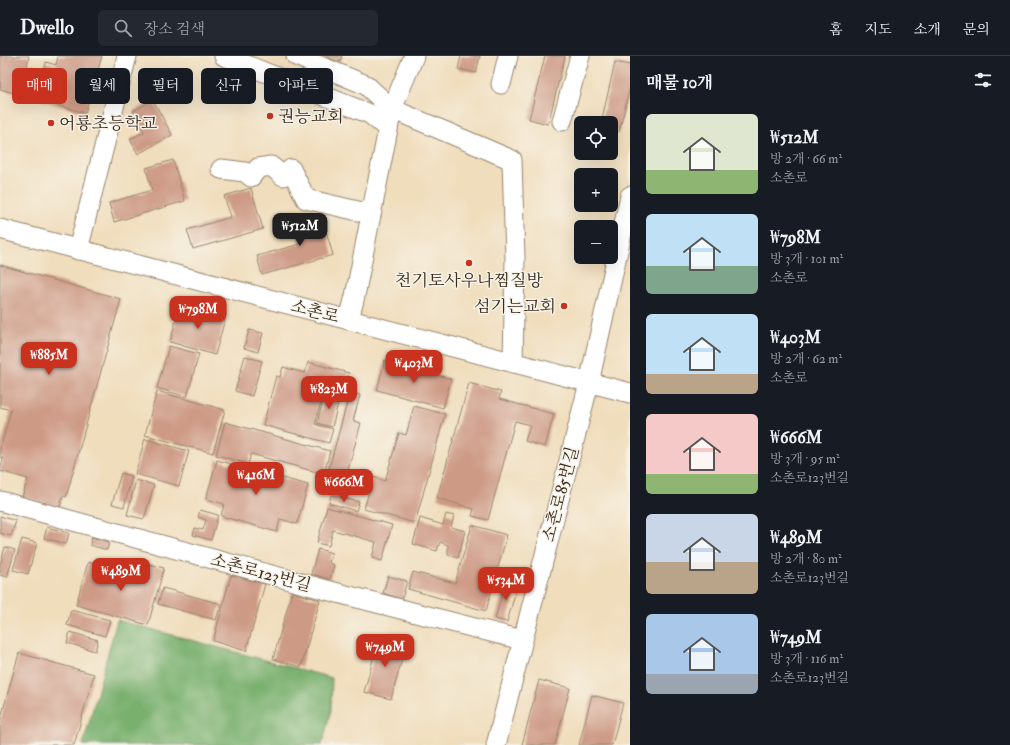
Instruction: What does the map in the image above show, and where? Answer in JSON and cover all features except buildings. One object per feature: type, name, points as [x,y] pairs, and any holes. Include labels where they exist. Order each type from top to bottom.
[{"type":"street","points":[[78,250],[127,56]]},
{"type":"street","points":[[224,56],[370,114],[388,128]]},
{"type":"street","points":[[296,56],[366,85],[392,109],[512,160],[515,260],[513,363]]},
{"type":"street","points":[[349,320],[392,109],[414,56]]},
{"type":"street","points":[[501,84],[508,56]]},
{"type":"street","points":[[562,121],[580,56]]},
{"type":"street","points":[[221,169],[245,172],[251,177],[258,168],[271,166],[283,176],[291,169],[306,199],[371,214]]},
{"type":"street","name":"소촌로85번길","points":[[496,745],[589,383],[630,196]]},
{"type":"street","name":"소촌로","points":[[0,229],[630,393]]},
{"type":"street","name":"소촌로123번길","points":[[0,501],[334,592],[522,640]]},
{"type":"green space","points":[[117,620],[332,678],[331,710],[322,745],[83,745]]},
{"type":"place","name":"권능교회","points":[[270,116]]},
{"type":"place","name":"어룡초등학교","points":[[51,123]]},
{"type":"place","name":"천기토사우나찜질방","points":[[469,263]]},
{"type":"place","name":"섬기는교회","points":[[564,306]]}]
